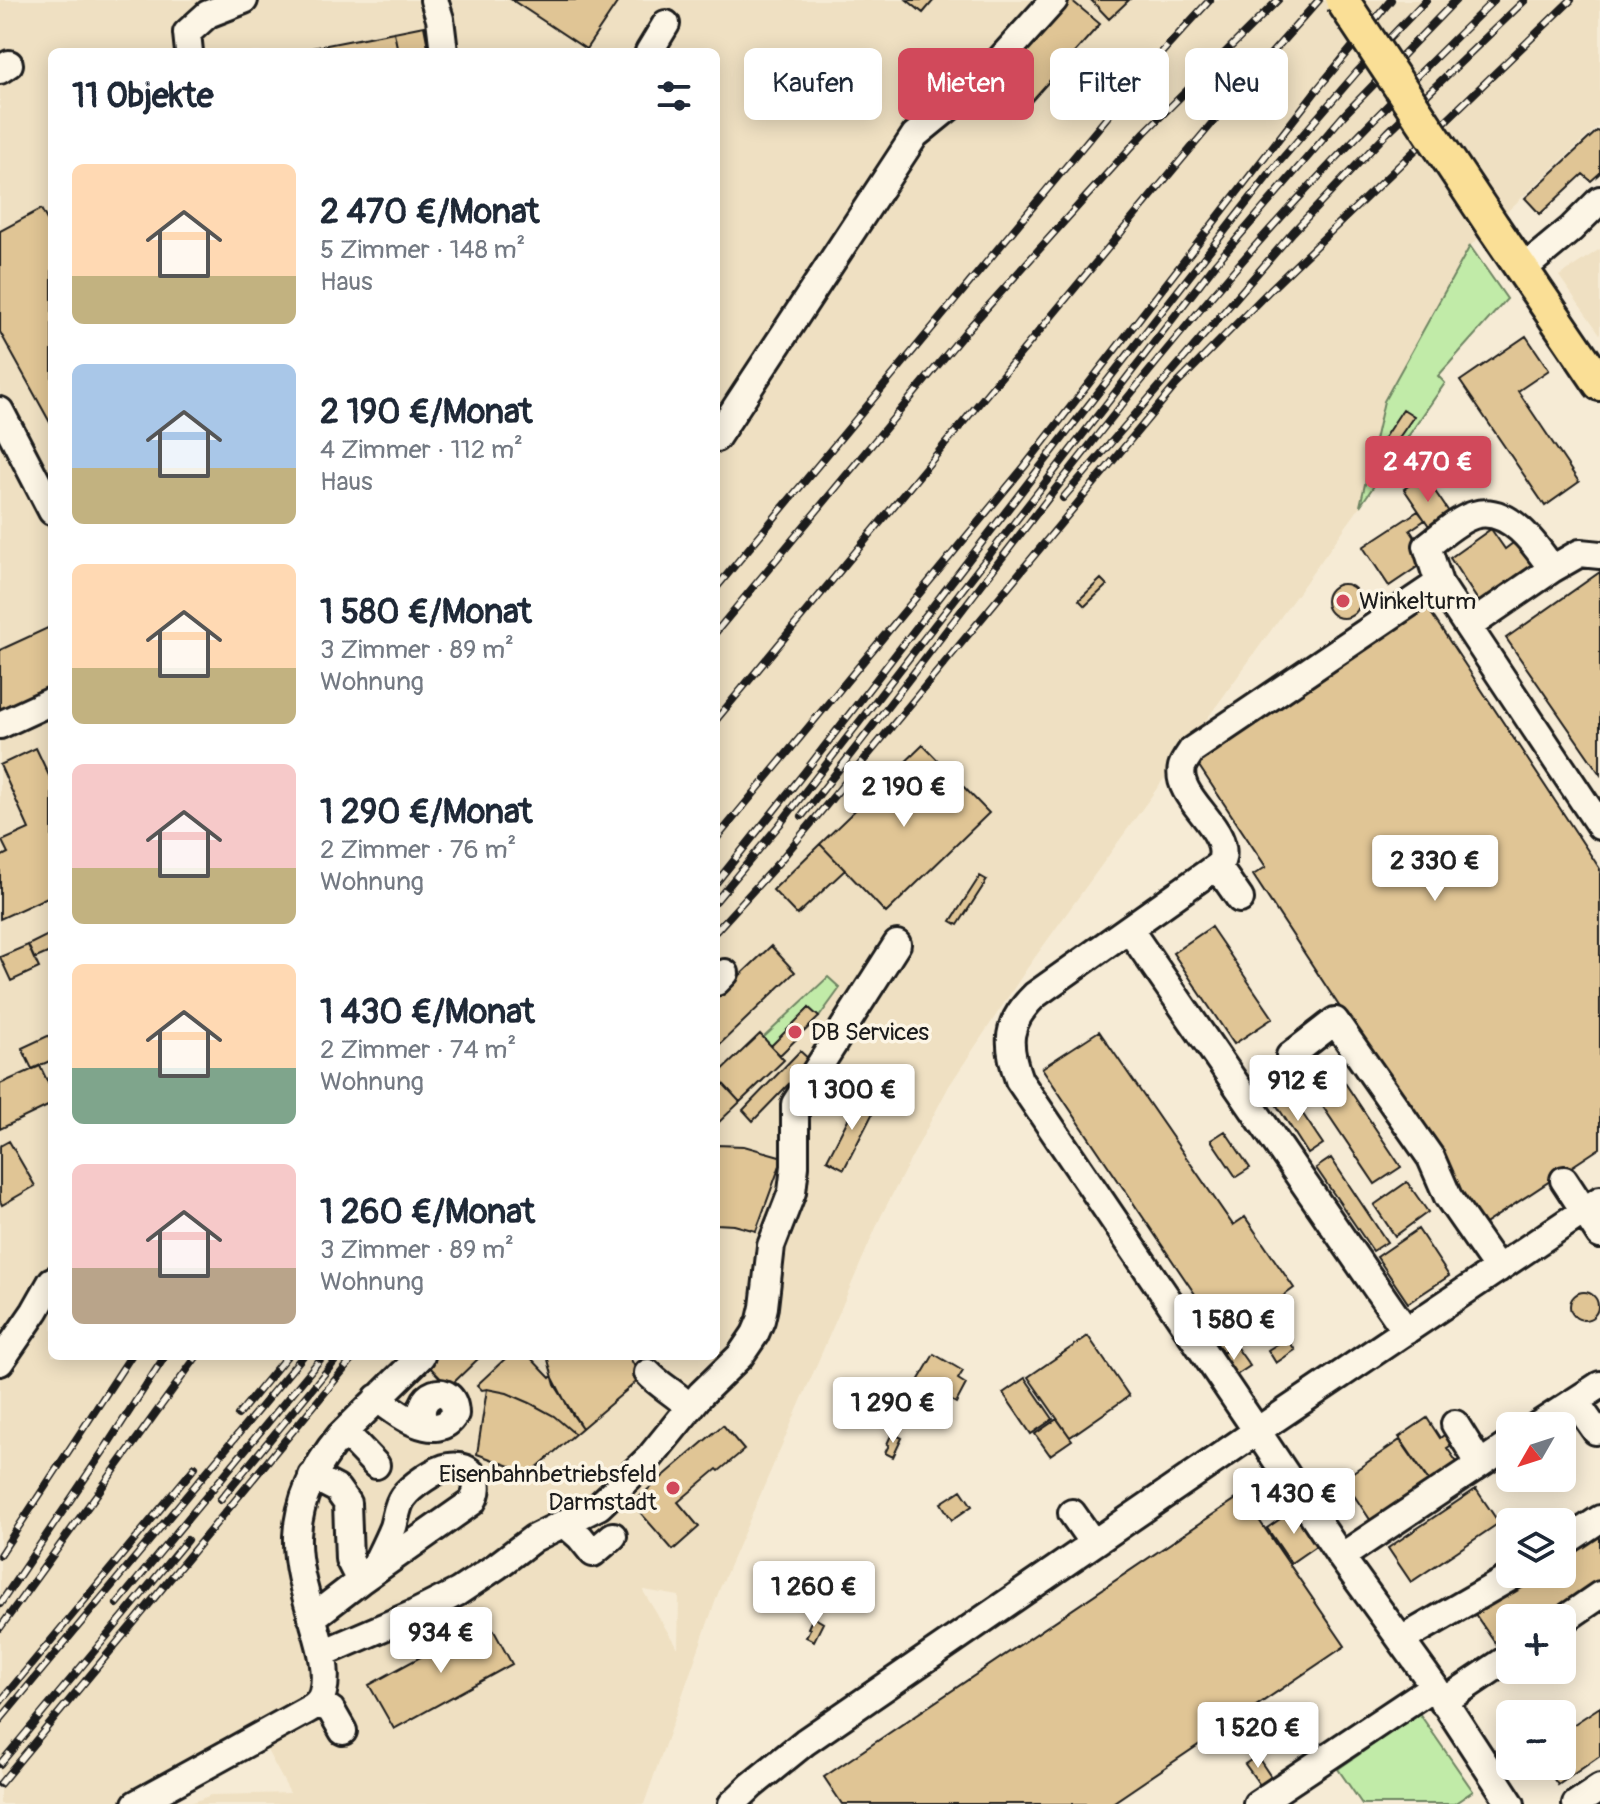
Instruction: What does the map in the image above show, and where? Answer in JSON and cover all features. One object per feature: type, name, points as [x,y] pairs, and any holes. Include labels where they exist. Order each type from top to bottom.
[{"type":"main road","points":[[1342,0],[1600,384]]},
{"type":"street","points":[[189,48],[187,33],[208,14],[244,0]]},
{"type":"street","points":[[434,0],[444,48]]},
{"type":"street","points":[[720,432],[915,135],[980,82],[1054,0]]},
{"type":"street","points":[[651,48],[666,24]]},
{"type":"street","points":[[1523,269],[1600,200]]},
{"type":"street","points":[[0,411],[48,503]]},
{"type":"street","points":[[1552,569],[1529,538],[1499,516],[1474,515],[1427,546],[1439,583],[1600,826]]},
{"type":"street","points":[[1469,626],[1580,553],[1600,555]]},
{"type":"street","points":[[1439,583],[1192,750],[1183,764],[1183,782],[1220,840],[1223,859],[1035,995],[1015,1022],[1009,1042],[1019,1080],[1511,1804]]},
{"type":"street","points":[[0,725],[48,703]]},
{"type":"street","points":[[1217,866],[1240,899]]},
{"type":"street","points":[[1129,929],[1406,1331]]},
{"type":"street","points":[[323,1653],[458,1592],[534,1538],[599,1506],[659,1446],[740,1356],[755,1334],[764,1307],[771,1246],[792,1192],[795,1104],[897,944]]},
{"type":"street","points":[[1290,1056],[1335,1021],[1431,1158],[1448,1197],[1498,1269]]},
{"type":"street","points":[[1564,1180],[1592,1206],[1600,1235]]},
{"type":"street","points":[[732,1804],[805,1742],[1257,1431],[1592,1206]]},
{"type":"street","points":[[0,1362],[48,1288]]},
{"type":"street","points":[[136,1804],[318,1703],[324,1689],[323,1653],[300,1571],[297,1537],[300,1510],[312,1476],[340,1436],[417,1360]]},
{"type":"street","points":[[648,1373],[690,1408]]},
{"type":"street","points":[[1558,1412],[1600,1385]]},
{"type":"street","points":[[377,1398],[410,1421],[425,1425]]},
{"type":"street","points":[[1575,1401],[1596,1431],[1600,1428]]},
{"type":"street","points":[[1455,1424],[1480,1464]]},
{"type":"street","points":[[340,1436],[354,1442],[376,1465]]},
{"type":"street","points":[[1341,1557],[1496,1453]]},
{"type":"street","points":[[312,1476],[337,1489],[347,1503],[349,1559],[366,1576],[312,1618]]},
{"type":"street","points":[[1072,1513],[1093,1543]]},
{"type":"street","points":[[1576,1535],[1600,1519]]},
{"type":"street","points":[[564,1523],[593,1553],[613,1536]]},
{"type":"street","points":[[1401,1640],[1496,1585]]},
{"type":"street","points":[[1576,1611],[1600,1595]]},
{"type":"street","points":[[1257,1804],[1438,1694],[1496,1664]]},
{"type":"street","points":[[318,1703],[331,1710],[343,1731]]},
{"type":"street","points":[[1576,1804],[1600,1788]]},
{"type":"shaded area","points":[[0,0],[1600,0],[1600,125],[1470,246],[1384,401],[1360,507],[1028,967],[949,1086],[881,1216],[720,1588],[644,1804],[189,1804],[211,1795],[290,1793],[256,1730],[126,1804],[0,1804]],"holes":[[[644,1590],[679,1596],[678,1649],[643,1591]]]},
{"type":"shaded area","points":[[1600,249],[1600,334],[1559,276]]},
{"type":"green space","points":[[1470,246],[1507,299],[1438,376],[1445,383],[1360,506],[1384,401]]},
{"type":"green space","points":[[828,977],[840,988],[819,1017],[809,1008],[771,1046],[763,1038]]},
{"type":"green space","points":[[1419,1713],[1473,1791],[1454,1804],[1362,1804],[1338,1769]]},
{"type":"building","points":[[512,0],[619,0],[584,48]]},
{"type":"building","points":[[907,0],[934,0],[923,13]]},
{"type":"building","points":[[1071,0],[1100,24],[1079,48],[1050,48],[1050,80],[1034,98],[1034,48],[1028,48]]},
{"type":"building","points":[[1091,0],[1129,0],[1109,19]]},
{"type":"building","points":[[424,26],[428,48],[397,48],[394,32]]},
{"type":"building","points":[[394,32],[397,48],[312,48]]},
{"type":"building","points":[[1597,131],[1600,132],[1600,173],[1591,181],[1583,174],[1540,214],[1525,198]]},
{"type":"building","points":[[41,209],[48,222],[48,419],[0,332],[0,231]]},
{"type":"building","points":[[1526,336],[1549,370],[1518,391],[1579,482],[1545,506],[1460,381]]},
{"type":"building","points":[[1403,409],[1414,416],[1384,459],[1374,453]]},
{"type":"building","points":[[1424,475],[1453,518],[1433,532],[1404,489]]},
{"type":"building","points":[[1418,511],[1425,520],[1410,530],[1429,559],[1389,586],[1363,547]]},
{"type":"building","points":[[1491,529],[1505,549],[1517,540],[1536,568],[1481,605],[1450,558]]},
{"type":"building","points":[[1600,572],[1600,774],[1506,638]]},
{"type":"building","points":[[1101,579],[1107,585],[1085,606],[1079,600]]},
{"type":"building","name":"Winkelturm","points":[[1343,584],[1355,589],[1360,601],[1355,613],[1343,618],[1331,613],[1326,601],[1331,589]]},
{"type":"building","points":[[1427,607],[1600,869],[1600,1148],[1483,1225],[1253,875],[1266,867],[1195,760]]},
{"type":"building","points":[[48,628],[48,692],[0,715],[0,650]]},
{"type":"building","points":[[923,745],[989,813],[886,913],[820,844]]},
{"type":"building","points":[[36,748],[48,774],[48,897],[0,919],[0,857],[8,853],[2,841],[29,829],[0,765]]},
{"type":"building","points":[[820,844],[845,870],[797,915],[773,890]]},
{"type":"building","points":[[980,876],[987,880],[958,925],[951,921]]},
{"type":"building","points":[[1211,927],[1273,1018],[1234,1044],[1173,953]]},
{"type":"building","points":[[48,935],[48,953],[34,959],[28,945]]},
{"type":"building","points":[[28,945],[39,968],[11,981],[0,957]]},
{"type":"building","points":[[771,946],[795,972],[720,1044],[720,994]]},
{"type":"building","name":"DB Services","points":[[809,1008],[819,1017],[780,1055],[771,1046]]},
{"type":"building","points":[[1099,1031],[1233,1225],[1245,1217],[1294,1288],[1282,1297],[1288,1307],[1223,1352],[1214,1340],[1222,1334],[1042,1068]]},
{"type":"building","points":[[760,1034],[784,1060],[740,1102],[720,1080],[720,1072]]},
{"type":"building","points":[[48,1036],[48,1062],[32,1069],[22,1048]]},
{"type":"building","points":[[800,1051],[811,1061],[753,1121],[743,1110]]},
{"type":"building","points":[[1331,1062],[1401,1167],[1375,1184],[1305,1080]]},
{"type":"building","points":[[40,1066],[48,1083],[48,1106],[0,1129],[0,1084]]},
{"type":"building","points":[[720,1080],[740,1102],[720,1121]]},
{"type":"building","points":[[1288,1092],[1323,1144],[1308,1154],[1274,1101]]},
{"type":"building","points":[[861,1094],[878,1103],[844,1169],[827,1160]]},
{"type":"building","points":[[1225,1131],[1250,1168],[1236,1177],[1211,1140]]},
{"type":"building","points":[[9,1141],[35,1186],[2,1205],[0,1146]]},
{"type":"building","points":[[720,1145],[744,1146],[783,1157],[756,1231],[720,1224]]},
{"type":"building","points":[[1331,1158],[1387,1242],[1373,1251],[1316,1168]]},
{"type":"building","points":[[1407,1182],[1428,1212],[1395,1236],[1374,1205]]},
{"type":"building","points":[[1418,1229],[1449,1276],[1408,1303],[1377,1257]]},
{"type":"building","points":[[1584,1292],[1594,1296],[1598,1306],[1594,1316],[1584,1320],[1574,1316],[1570,1306],[1574,1296]]},
{"type":"building","points":[[1088,1336],[1129,1396],[1070,1437],[1028,1377]]},
{"type":"building","points":[[1287,1338],[1295,1350],[1276,1363],[1268,1350]]},
{"type":"building","points":[[1235,1345],[1250,1366],[1232,1378],[1217,1357]]},
{"type":"building","points":[[934,1354],[963,1371],[958,1379],[966,1384],[956,1403],[947,1398],[937,1415],[908,1398]]},
{"type":"building","points":[[427,1360],[477,1360],[449,1387],[425,1362]]},
{"type":"building","points":[[504,1360],[533,1360],[550,1378],[552,1376],[582,1428],[575,1434],[554,1416],[530,1403],[507,1393],[482,1390],[477,1385]]},
{"type":"building","points":[[548,1360],[631,1360],[641,1378],[582,1428],[555,1385]]},
{"type":"building","points":[[1025,1378],[1053,1419],[1031,1434],[1003,1393]]},
{"type":"building","points":[[487,1389],[530,1403],[554,1416],[575,1434],[526,1477],[510,1466],[477,1454]]},
{"type":"building","points":[[1427,1418],[1440,1438],[1448,1432],[1455,1443],[1447,1448],[1461,1468],[1433,1487],[1399,1437]]},
{"type":"building","points":[[1057,1419],[1072,1440],[1050,1455],[1035,1434]]},
{"type":"building","name":"Eisenbahnbetriebsfeld Darmstadt","points":[[723,1425],[744,1450],[678,1502],[699,1527],[673,1550],[632,1503]]},
{"type":"building","points":[[892,1433],[902,1438],[893,1457],[885,1453]]},
{"type":"building","points":[[1400,1440],[1429,1482],[1371,1521],[1343,1479]]},
{"type":"building","points":[[1476,1489],[1496,1519],[1496,1525],[1411,1582],[1388,1548]]},
{"type":"building","points":[[961,1490],[972,1506],[952,1520],[941,1503]]},
{"type":"building","points":[[1242,1495],[1345,1646],[1111,1804],[842,1804],[824,1777]]},
{"type":"building","points":[[1296,1508],[1320,1543],[1291,1563],[1267,1528]]},
{"type":"building","points":[[1600,1529],[1600,1581],[1566,1604],[1496,1604],[1496,1645],[1475,1614],[1513,1588],[1576,1588],[1576,1545]]},
{"type":"building","points":[[813,1617],[823,1623],[814,1641],[806,1637]]},
{"type":"building","points":[[488,1620],[512,1664],[394,1729],[369,1685]]},
{"type":"building","points":[[1600,1707],[1600,1756],[1576,1773],[1576,1723]]},
{"type":"building","points":[[1257,1756],[1271,1777],[1260,1785],[1245,1764]]},
{"type":"railway","points":[[720,583],[1153,62],[1210,0]]},
{"type":"railway","points":[[720,627],[967,330],[1145,132],[1278,0]]},
{"type":"railway","points":[[720,715],[1254,73],[1319,0]]},
{"type":"railway","points":[[720,834],[1024,467],[1315,92],[1391,0]]},
{"type":"railway","points":[[720,878],[1274,168],[1357,72],[1426,0]]},
{"type":"railway","points":[[720,896],[780,824],[1216,263],[1344,115],[1456,0]]},
{"type":"railway","points":[[802,816],[1066,475],[1174,341],[1326,169],[1494,0]]},
{"type":"railway","points":[[1063,498],[1293,232],[1388,132],[1525,0]]},
{"type":"railway","points":[[720,927],[779,862],[1176,385],[1270,290],[1571,0]]},
{"type":"railway","points":[[0,1555],[128,1360]]},
{"type":"railway","points":[[0,1604],[162,1360]]},
{"type":"railway","points":[[0,1628],[194,1360]]},
{"type":"railway","points":[[238,1415],[284,1360]]},
{"type":"railway","points":[[0,1720],[300,1360]]},
{"type":"railway","points":[[117,1604],[320,1360]]},
{"type":"railway","points":[[220,1500],[336,1360]]},
{"type":"railway","points":[[0,1784],[352,1360]]},
{"type":"railway","points":[[0,1702],[195,1467]]},
{"type":"railway","points":[[0,1764],[187,1540]]},
{"type":"place","name":"Winkelturm","points":[[1343,601]]},
{"type":"place","name":"DB Services","points":[[795,1032]]},
{"type":"place","name":"Eisenbahnbetriebsfeld Darmstadt","points":[[673,1488]]}]
